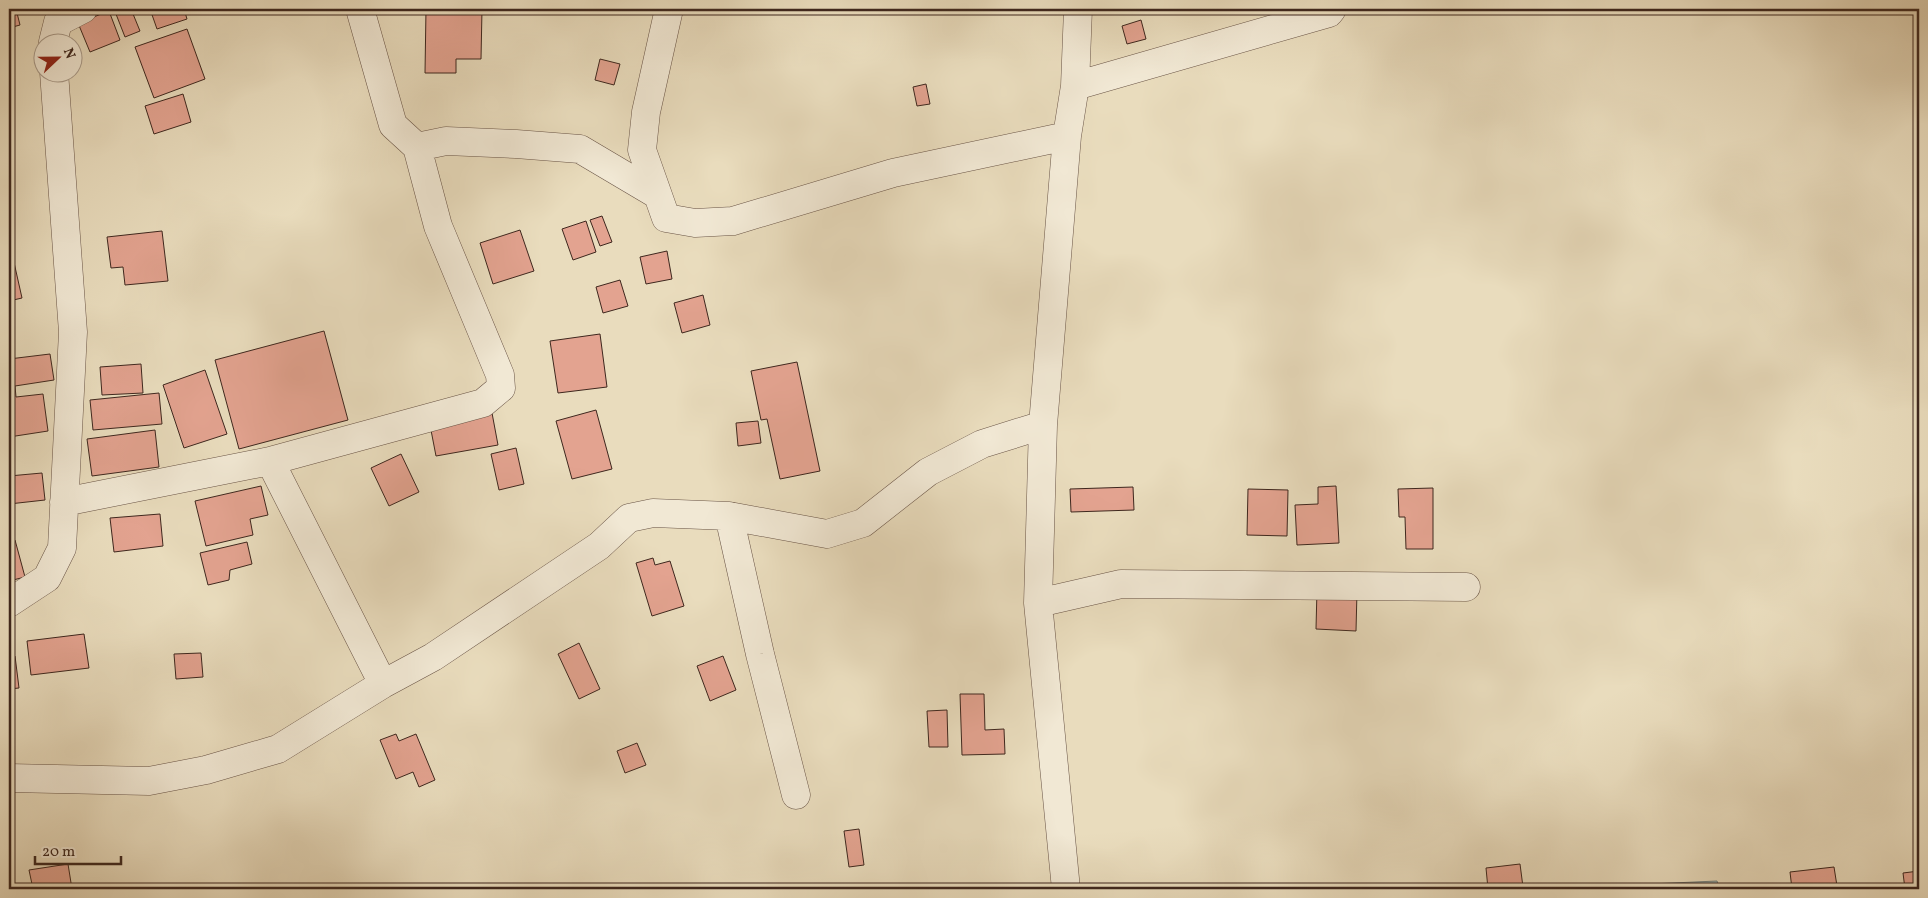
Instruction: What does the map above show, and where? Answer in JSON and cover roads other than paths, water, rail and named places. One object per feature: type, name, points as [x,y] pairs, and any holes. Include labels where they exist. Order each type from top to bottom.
[{"type":"street","points":[[56,32],[58,22],[83,9]]},
{"type":"street","points":[[64,502],[270,461],[483,403],[501,388],[500,375],[438,226],[417,147],[394,125],[360,9]]},
{"type":"street","points":[[669,9],[646,112],[642,150],[666,218],[695,223],[733,221],[893,173],[1067,136]]},
{"type":"street","points":[[1066,889],[1038,603],[1043,425],[1067,136],[1075,86],[1078,9]]},
{"type":"street","points":[[1075,86],[1329,13],[1332,9]]},
{"type":"street","points":[[9,603],[47,578],[62,548],[73,332],[55,82]]},
{"type":"street","points":[[417,147],[446,141],[580,149],[656,194]]},
{"type":"street","points":[[9,778],[149,781],[206,770],[278,749],[383,684],[433,657],[600,546],[629,518],[653,513],[729,516],[828,534],[863,523],[928,472],[962,454],[982,444],[1043,425]]},
{"type":"street","points":[[270,461],[383,684]]},
{"type":"street","points":[[729,516],[760,654],[796,795]]},
{"type":"street","points":[[1038,603],[1121,584],[1466,587]]},
{"type":"water","points":[[1717,881],[1720,889],[1626,889],[1628,885]]}]
